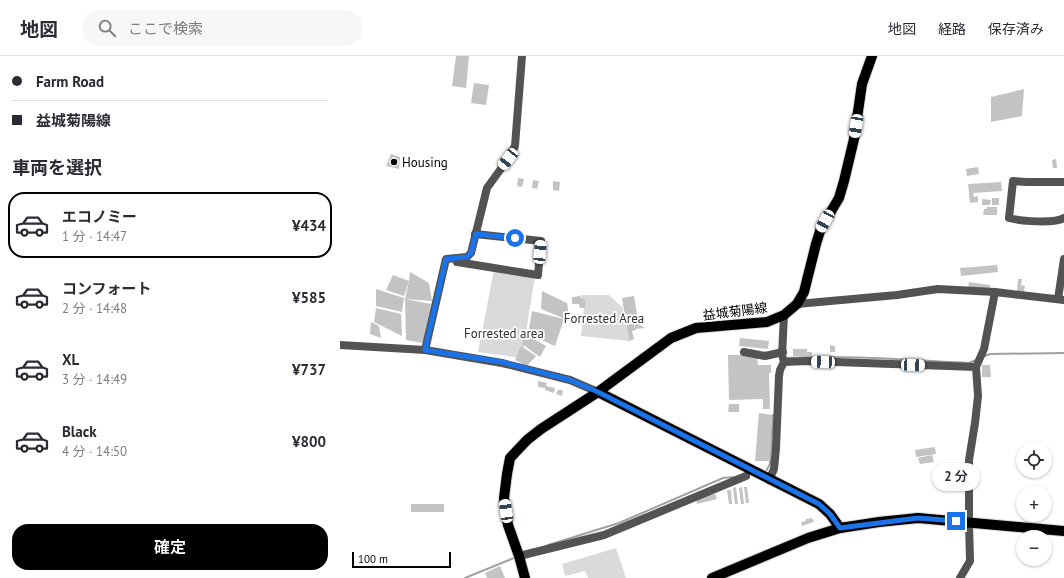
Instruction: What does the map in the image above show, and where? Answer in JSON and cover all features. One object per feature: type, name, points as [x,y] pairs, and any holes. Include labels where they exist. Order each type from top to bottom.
[{"type":"main road","name":"益城菊陽線","points":[[525,578],[508,525],[504,498],[506,474],[510,458],[527,440],[541,429],[598,392],[671,338],[696,328],[767,322],[784,315],[797,304],[804,292],[821,228],[839,198],[854,139],[862,84],[872,56]]},
{"type":"main road","points":[[598,392],[819,504],[830,514],[840,528]]},
{"type":"main road","points":[[712,578],[808,538],[840,528],[918,518],[1064,531]]},
{"type":"street","points":[[425,350],[446,259],[467,257],[471,253],[487,188],[508,159],[515,146],[522,56]]},
{"type":"street","points":[[1064,182],[1013,181],[1009,218],[1049,222],[1059,221],[1064,218]]},
{"type":"street","points":[[444,266],[451,262],[457,262],[538,275],[541,241],[476,234]]},
{"type":"street","points":[[797,304],[897,295],[938,289],[996,292],[1061,300],[1064,259]]},
{"type":"street","points":[[960,578],[970,561],[969,460],[978,396],[976,367],[984,349],[996,292]]},
{"type":"street","points":[[769,480],[774,469],[776,448],[778,376],[784,362],[784,315]]},
{"type":"street","points":[[340,345],[425,350],[502,362],[570,380],[598,392]]},
{"type":"street","points":[[744,352],[765,356],[783,352]]},
{"type":"street","points":[[784,362],[808,361],[976,367]]},
{"type":"street","points":[[519,556],[604,535],[746,476]]},
{"type":"green space","name":"Forrested area","points":[[494,270],[535,276],[522,358],[478,352]]},
{"type":"green space","name":"Forrested Area","points":[[581,295],[609,295],[623,308],[629,341],[581,336],[585,299],[581,298]]},
{"type":"green space","points":[[616,548],[626,578],[588,578],[585,571],[565,576],[562,564]]},
{"type":"building","points":[[456,56],[469,56],[466,88],[452,86]]},
{"type":"building","points":[[474,83],[489,85],[486,105],[471,103]]},
{"type":"building","points":[[1024,89],[1022,116],[991,122],[991,97]]},
{"type":"building","name":"Housing","points":[[391,154],[400,157],[399,169],[386,166]]},
{"type":"building","points":[[1056,159],[1057,168],[1053,168],[1052,160]]},
{"type":"building","points":[[978,167],[979,174],[967,176],[966,169]]},
{"type":"building","points":[[518,178],[524,179],[522,187],[517,186]]},
{"type":"building","points":[[533,180],[539,181],[537,189],[532,188]]},
{"type":"building","points":[[553,181],[560,182],[559,191],[553,190]]},
{"type":"building","points":[[1001,182],[1002,191],[973,193],[974,197],[978,196],[978,202],[970,203],[968,184]]},
{"type":"building","points":[[992,198],[999,198],[999,205],[992,205]]},
{"type":"building","points":[[982,199],[991,200],[990,205],[982,205]]},
{"type":"building","points":[[987,207],[997,207],[997,215],[983,215],[984,209],[987,209]]},
{"type":"building","points":[[997,265],[998,272],[961,276],[960,268]]},
{"type":"building","points":[[410,272],[429,283],[432,301],[405,299]]},
{"type":"building","points":[[393,275],[409,281],[404,296],[386,290]]},
{"type":"building","points":[[1018,279],[1022,279],[1021,285],[1025,286],[1024,292],[1017,291]]},
{"type":"building","points":[[969,282],[990,285],[990,289],[968,288]]},
{"type":"building","points":[[376,289],[404,298],[402,312],[376,306]]},
{"type":"building","points":[[542,291],[567,303],[570,321],[541,309]]},
{"type":"building","points":[[580,296],[581,298],[585,299],[585,308],[580,308],[579,304],[572,304],[572,297]]},
{"type":"building","points":[[634,296],[638,320],[631,321],[629,315],[630,324],[634,324],[636,330],[632,331],[634,339],[629,341],[622,298]]},
{"type":"building","points":[[405,299],[431,304],[423,343],[406,340]]},
{"type":"building","points":[[376,308],[401,314],[402,336],[374,322]]},
{"type":"building","points":[[532,311],[564,319],[555,346],[528,334]]},
{"type":"building","points":[[635,321],[638,321],[640,325],[645,328],[635,329]]},
{"type":"building","points":[[371,322],[379,326],[381,338],[370,334]]},
{"type":"building","points":[[525,334],[546,346],[540,357],[522,344]]},
{"type":"building","points":[[740,338],[769,341],[768,349],[739,346]]},
{"type":"building","points":[[830,345],[835,346],[835,352],[830,352]]},
{"type":"building","points":[[521,346],[536,356],[527,366],[515,360]]},
{"type":"building","points":[[793,349],[807,349],[807,352],[812,352],[812,356],[793,356]]},
{"type":"building","points":[[728,355],[757,355],[758,365],[771,365],[771,373],[769,373],[770,409],[763,409],[763,399],[729,400]]},
{"type":"building","points":[[982,365],[990,365],[991,377],[982,377]]},
{"type":"building","points":[[538,381],[547,383],[546,386],[555,388],[554,393],[545,390],[545,388],[538,387]]},
{"type":"building","points":[[558,390],[563,390],[562,396],[556,394]]},
{"type":"building","points":[[729,404],[739,404],[739,412],[728,412]]},
{"type":"building","points":[[759,413],[772,415],[770,461],[755,461]]},
{"type":"building","points":[[935,447],[936,454],[916,457],[915,450]]},
{"type":"building","points":[[932,455],[934,462],[920,464],[918,458]]},
{"type":"building","points":[[736,487],[738,504],[735,504],[733,488]]},
{"type":"building","points":[[742,487],[744,504],[741,504],[739,488]]},
{"type":"building","points":[[744,487],[747,487],[749,503],[746,503]]},
{"type":"building","points":[[727,490],[731,490],[732,504],[729,504]]},
{"type":"building","points":[[708,491],[710,495],[715,494],[717,499],[697,504],[695,496]]},
{"type":"building","points":[[411,504],[444,504],[444,512],[411,512]]},
{"type":"building","points":[[812,518],[814,522],[802,526],[801,522]]},
{"type":"building","points":[[500,566],[505,578],[487,578],[485,573]]},
{"type":"waterway","points":[[985,356],[990,354],[1064,353]]},
{"type":"waterway","points":[[786,358],[855,357],[969,363],[976,360]]},
{"type":"waterway","points":[[766,471],[770,464],[773,415]]},
{"type":"waterway","points":[[548,545],[619,523],[723,478],[734,477]]},
{"type":"waterway","points":[[465,578],[514,558]]},
{"type":"place","name":"Housing","points":[[394,162]]},
{"type":"route","points":[[515,238],[476,234],[471,253],[467,257],[446,259],[425,350],[502,362],[570,380],[598,392],[819,504],[840,525],[840,528],[918,518],[956,521]]}]
